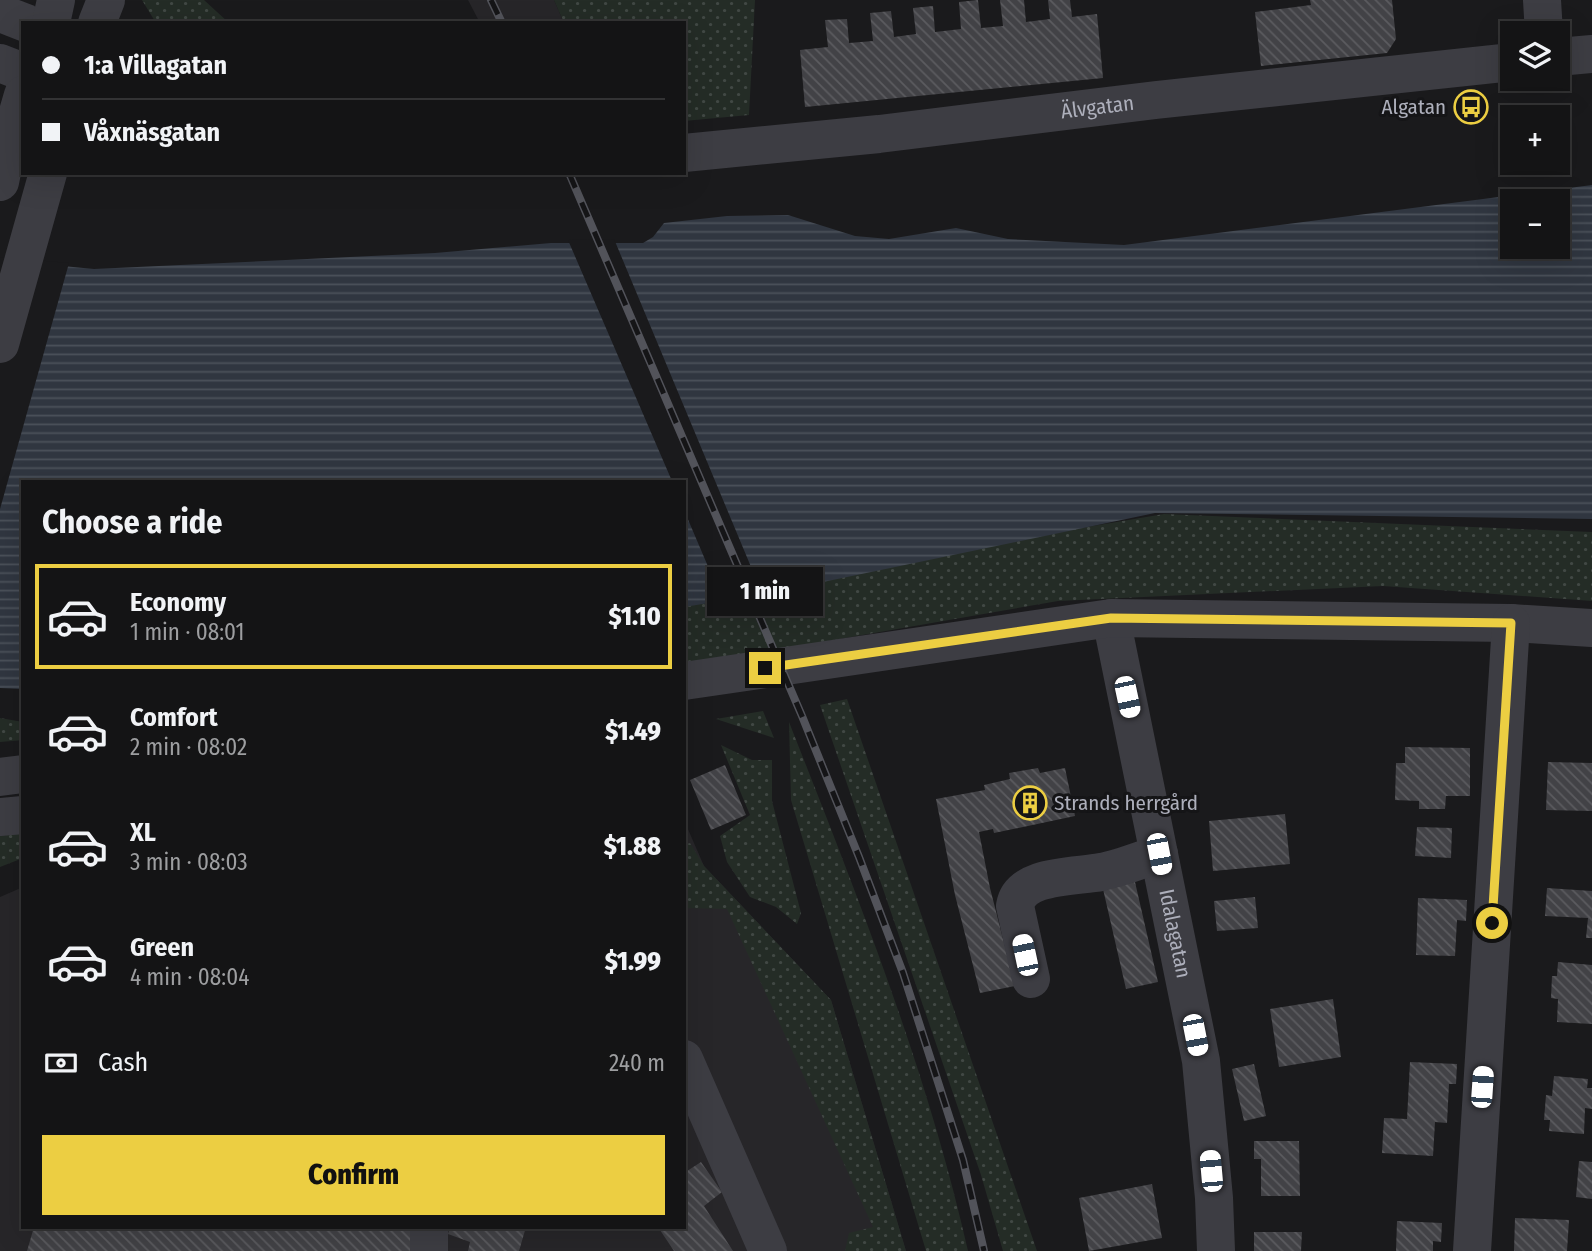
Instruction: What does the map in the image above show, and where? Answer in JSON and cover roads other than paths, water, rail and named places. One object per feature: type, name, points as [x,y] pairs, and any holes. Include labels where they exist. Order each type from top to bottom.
[{"type":"street","points":[[52,21],[57,0]]},
{"type":"street","points":[[98,21],[106,0]]},
{"type":"street","points":[[1542,0],[1543,21]]},
{"type":"street","points":[[0,13],[21,21]]},
{"type":"street","points":[[1570,56],[1592,54]]},
{"type":"street","points":[[0,63],[21,71]]},
{"type":"street","name":"Älvgatan","points":[[686,153],[878,134],[1156,100],[1500,63]]},
{"type":"street","points":[[2,159],[21,101]]},
{"type":"street","points":[[0,344],[45,193]]},
{"type":"street","points":[[686,681],[1111,618],[1511,623],[1592,628]]},
{"type":"street","name":"Idalagatan","points":[[1111,618],[1201,1061],[1214,1198],[1216,1251]]},
{"type":"street","points":[[1472,1251],[1511,623]]},
{"type":"street","points":[[1031,979],[1014,906],[1016,896],[1025,888],[1053,878],[1101,872],[1159,854]]},
{"type":"street","points":[[686,1064],[768,1251]]},
{"type":"street","points":[[429,1229],[429,1251]]},
{"type":"railway","points":[[491,0],[501,21]]},
{"type":"railway","points":[[570,175],[802,716],[859,857],[903,973],[963,1160],[984,1251]]},
{"type":"place","name":"Algatan","points":[[1471,107]]},
{"type":"place","name":"Strands herrgård","points":[[1030,803]]}]
